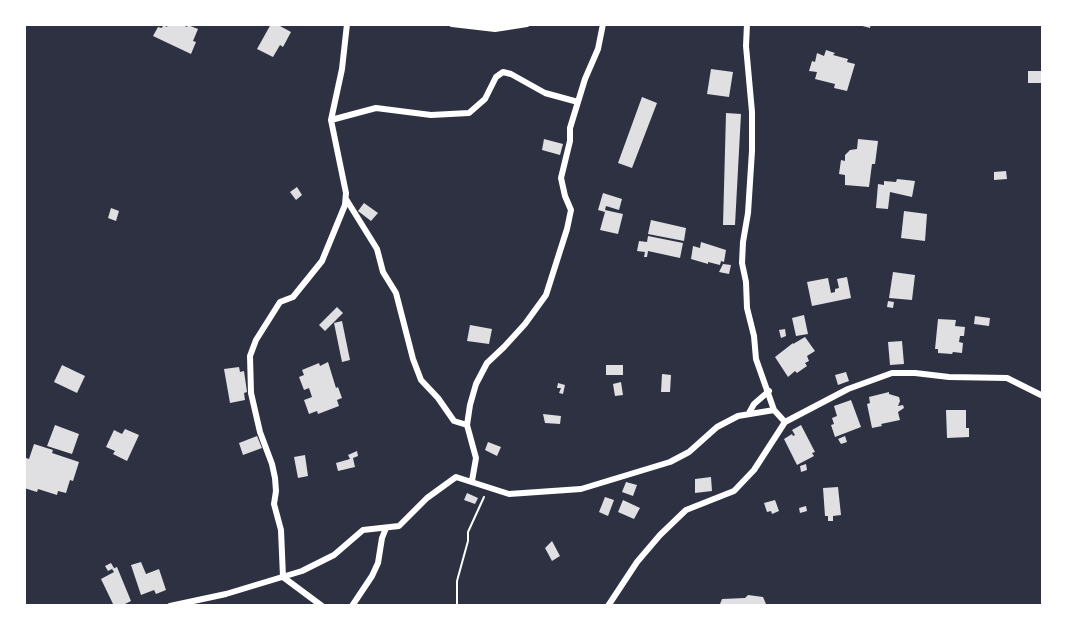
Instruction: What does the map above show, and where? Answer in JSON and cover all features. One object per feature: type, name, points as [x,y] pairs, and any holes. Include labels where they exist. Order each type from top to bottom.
[{"type":"street","points":[[283,577],[282,530],[274,504],[275,478],[260,432],[251,393],[250,356],[256,340],[280,302],[293,297],[322,261],[341,217],[346,199],[340,156],[331,120],[342,69],[347,24]]},
{"type":"street","points":[[452,24],[495,29],[527,24]]},
{"type":"street","points":[[472,481],[476,458],[466,425],[476,384],[487,363],[525,324],[546,295],[571,210],[561,178],[570,141],[570,128],[585,79],[598,49],[603,24]]},
{"type":"street","points":[[747,24],[746,46],[752,112],[752,151],[742,263],[756,359],[774,410],[785,422]]},
{"type":"street","points":[[331,120],[376,108],[431,115],[469,113],[484,99],[496,76],[503,72],[545,93],[578,102]]},
{"type":"street","points":[[346,199],[377,249],[383,272],[396,293],[413,359],[421,380],[438,398],[454,421],[466,425]]},
{"type":"street","points":[[608,606],[637,562],[686,510],[734,491],[754,470],[785,422],[848,389],[892,373],[1007,378],[1043,396]]},
{"type":"street","points":[[748,413],[754,404],[769,391]]},
{"type":"street","points":[[170,606],[226,594],[302,571],[334,555],[363,530],[399,526],[428,498],[456,477],[509,494],[581,489],[670,462],[689,452],[717,428],[738,416],[774,410]]},
{"type":"street","points":[[352,606],[378,563],[386,528]]},
{"type":"street","points":[[283,577],[322,606]]},
{"type":"path","points":[[457,606],[457,581],[468,541],[468,532],[488,487]]},
{"type":"building","points":[[168,24],[180,24],[187,27],[188,25],[198,29],[191,54],[153,36],[158,27],[162,28],[163,25],[167,27]]},
{"type":"building","points":[[271,24],[281,24],[280,26],[291,32],[283,47],[280,45],[273,57],[257,49]]},
{"type":"building","points":[[855,24],[871,24],[870,28]]},
{"type":"building","points":[[826,50],[855,64],[847,91],[834,88],[835,84],[815,79],[817,72],[809,71],[812,61],[815,62],[817,53],[824,56]]},
{"type":"building","points":[[711,69],[733,72],[729,97],[707,94]]},
{"type":"building","points":[[1028,71],[1043,71],[1043,83],[1028,83]]},
{"type":"building","points":[[642,97],[657,103],[632,168],[618,163]]},
{"type":"building","points":[[726,113],[741,114],[735,225],[723,225]]},
{"type":"building","points":[[544,139],[563,144],[560,155],[542,150]]},
{"type":"building","points":[[858,139],[878,141],[869,187],[845,185],[845,175],[839,174],[841,160],[845,161],[845,155],[850,150],[857,149]]},
{"type":"building","points":[[1006,171],[1007,179],[994,180],[994,172]]},
{"type":"building","points":[[897,179],[915,181],[912,197],[890,192],[888,209],[876,208],[878,184],[884,185],[884,181],[896,182]]},
{"type":"building","points":[[297,187],[302,195],[296,200],[290,192]]},
{"type":"building","points":[[603,193],[622,199],[619,210],[606,206],[605,210],[623,214],[618,234],[600,230],[605,212],[598,210]]},
{"type":"building","points":[[364,203],[378,213],[371,221],[358,211]]},
{"type":"building","points":[[111,208],[119,211],[116,221],[108,218]]},
{"type":"building","points":[[904,211],[927,214],[925,241],[901,238]]},
{"type":"building","points":[[651,220],[686,228],[684,241],[648,234]]},
{"type":"building","points":[[648,236],[683,243],[680,258],[648,251],[647,257],[644,257],[645,252],[637,251],[639,241],[647,242]]},
{"type":"building","points":[[701,242],[726,250],[724,262],[721,261],[720,265],[708,262],[708,264],[691,259],[693,246],[700,248]]},
{"type":"building","points":[[723,264],[731,265],[729,274],[719,272]]},
{"type":"building","points":[[893,272],[915,275],[912,300],[889,298]]},
{"type":"building","points":[[847,277],[851,298],[812,306],[807,282],[828,278],[831,293],[839,288],[837,279]]},
{"type":"building","points":[[888,301],[894,302],[893,308],[887,307]]},
{"type":"building","points":[[337,307],[343,313],[325,331],[319,325]]},
{"type":"building","points":[[804,315],[808,334],[796,336],[792,318]]},
{"type":"building","points":[[975,316],[990,318],[989,326],[974,324]]},
{"type":"building","points":[[938,319],[956,320],[955,326],[965,327],[964,336],[960,336],[959,342],[963,343],[962,353],[938,353],[938,349],[935,349]]},
{"type":"building","points":[[342,321],[350,360],[342,362],[334,323]]},
{"type":"building","points":[[470,325],[492,329],[489,344],[467,341]]},
{"type":"building","points":[[785,329],[786,336],[781,338],[779,330]]},
{"type":"building","points":[[805,337],[815,351],[807,356],[809,361],[805,363],[807,366],[788,377],[775,357]]},
{"type":"building","points":[[902,341],[904,364],[890,365],[888,342]]},
{"type":"building","points":[[328,362],[336,388],[338,387],[342,398],[337,400],[339,406],[318,414],[317,411],[309,414],[304,400],[312,397],[309,388],[304,390],[299,377],[304,375],[302,370]]},
{"type":"building","points":[[62,365],[85,376],[77,393],[54,382]]},
{"type":"building","points":[[606,365],[623,365],[623,375],[606,375]]},
{"type":"building","points":[[239,367],[240,372],[244,371],[247,392],[244,393],[245,400],[230,403],[224,369]]},
{"type":"building","points":[[846,372],[849,381],[838,385],[835,375]]},
{"type":"building","points":[[662,374],[671,375],[670,392],[661,392]]},
{"type":"building","points":[[621,382],[623,395],[615,396],[613,384]]},
{"type":"building","points":[[558,383],[565,385],[563,394],[559,393],[561,388],[557,388]]},
{"type":"building","points":[[889,392],[899,397],[898,406],[903,405],[904,408],[898,412],[900,420],[872,428],[867,404],[870,403],[869,397]]},
{"type":"building","points":[[851,400],[861,427],[835,437],[831,425],[834,424],[832,418],[837,416],[834,406]]},
{"type":"building","points":[[946,410],[966,410],[966,428],[969,428],[969,437],[947,438]]},
{"type":"building","points":[[543,414],[561,416],[560,424],[545,423]]},
{"type":"building","points":[[55,425],[79,434],[72,454],[47,446]]},
{"type":"building","points":[[801,425],[815,452],[812,453],[814,456],[797,465],[784,439],[792,434],[795,435],[792,430]]},
{"type":"building","points":[[125,429],[139,435],[127,461],[113,454],[115,451],[106,447],[114,430],[122,434]]},
{"type":"building","points":[[257,436],[262,448],[243,455],[239,443]]},
{"type":"building","points":[[845,436],[847,442],[841,444],[838,439]]},
{"type":"building","points":[[488,442],[501,447],[497,456],[485,450]]},
{"type":"building","points":[[34,444],[79,462],[73,481],[70,480],[66,493],[58,491],[57,495],[38,489],[37,492],[24,488],[24,463],[26,458],[29,459]]},
{"type":"building","points":[[357,451],[358,456],[353,458],[355,467],[338,471],[336,463],[350,459],[348,455]]},
{"type":"building","points":[[305,455],[308,476],[298,478],[294,457]]},
{"type":"building","points":[[806,464],[807,470],[801,472],[800,466]]},
{"type":"building","points":[[711,477],[712,491],[695,493],[695,479]]},
{"type":"building","points":[[626,482],[637,485],[633,496],[622,492]]},
{"type":"building","points":[[838,487],[841,515],[833,516],[833,521],[828,521],[828,516],[825,516],[823,488]]},
{"type":"building","points":[[467,493],[478,498],[475,504],[464,500]]},
{"type":"building","points":[[605,497],[614,500],[608,516],[599,512]]},
{"type":"building","points":[[623,500],[640,508],[634,519],[618,512]]},
{"type":"building","points":[[775,500],[779,511],[772,514],[771,511],[767,512],[764,503]]},
{"type":"building","points":[[806,506],[807,511],[800,513],[799,508]]},
{"type":"building","points":[[552,541],[560,556],[552,561],[545,548]]},
{"type":"building","points":[[141,562],[146,574],[159,569],[166,590],[156,594],[154,590],[141,595],[131,565]]},
{"type":"building","points":[[111,563],[114,568],[108,571],[105,566]]},
{"type":"building","points":[[117,567],[131,601],[121,606],[114,606],[101,579],[114,572],[112,569]]},
{"type":"building","points":[[748,595],[763,597],[766,604],[772,606],[720,604],[722,599],[745,598]]}]
